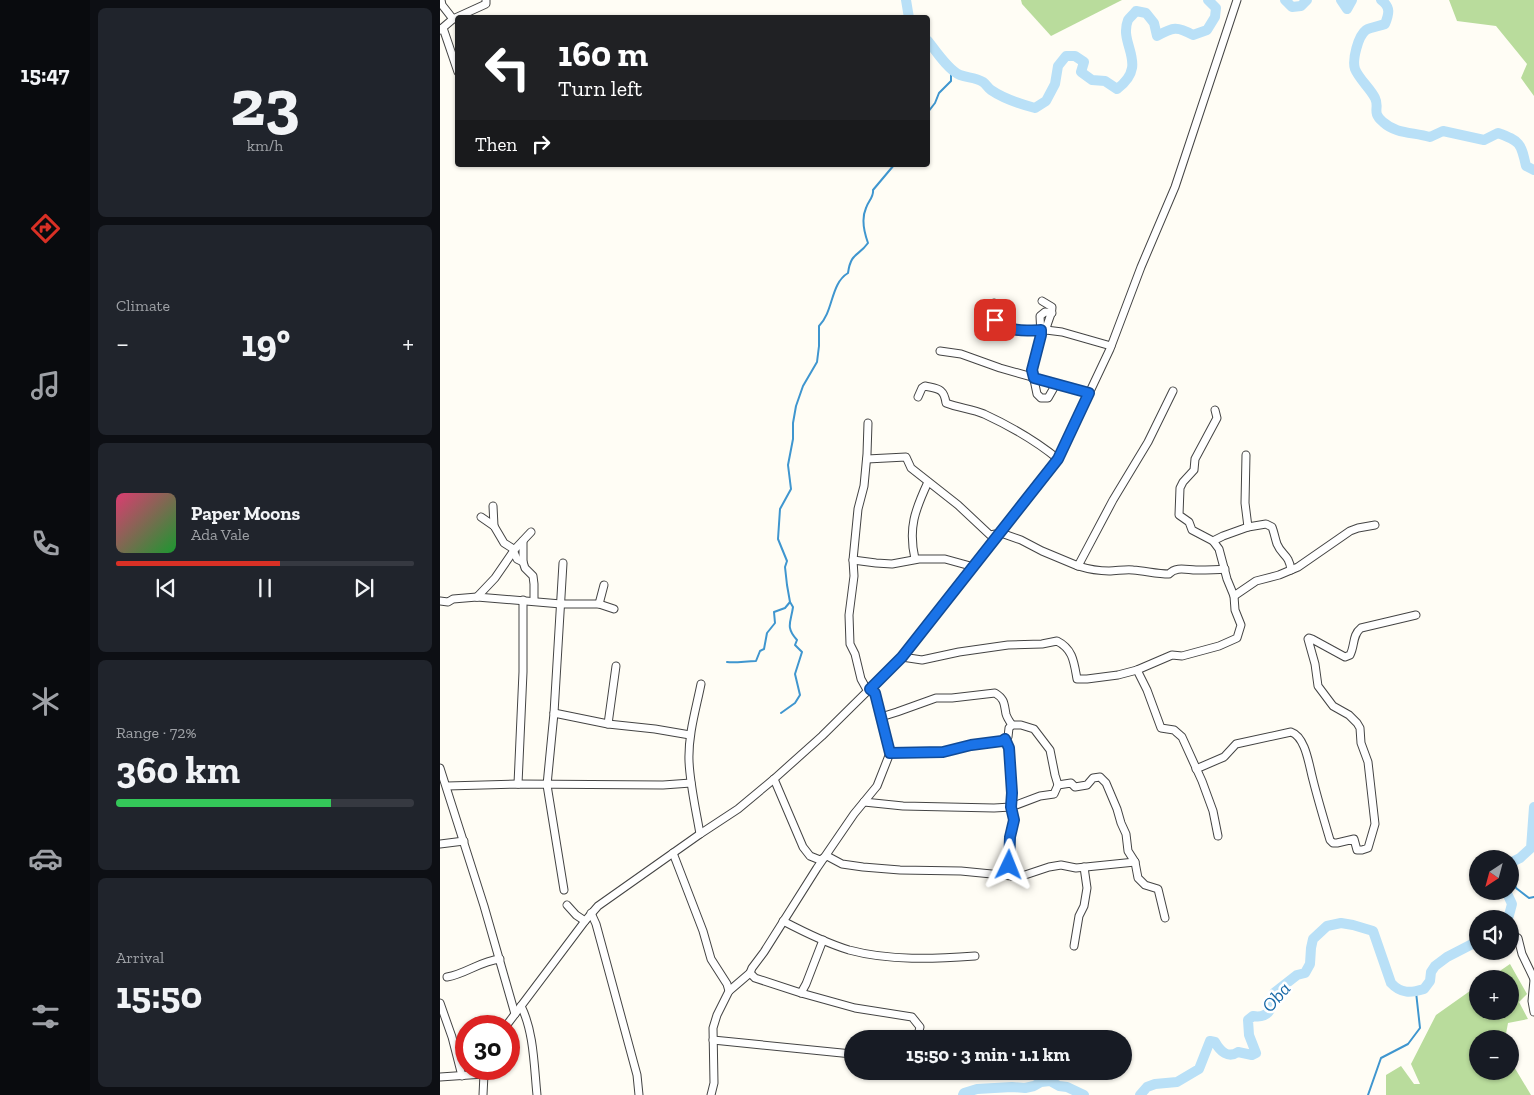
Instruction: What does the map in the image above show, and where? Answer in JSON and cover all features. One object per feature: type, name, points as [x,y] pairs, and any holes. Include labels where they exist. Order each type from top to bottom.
[{"type":"street","points":[[442,0],[442,5],[453,19],[442,29],[455,64]]},
{"type":"street","points":[[462,15],[486,4],[486,0]]},
{"type":"street","points":[[515,1014],[598,906],[738,809],[774,780],[822,736],[902,657],[1058,459],[1111,346],[1141,267],[1175,187],[1237,0]]},
{"type":"street","points":[[1042,301],[1052,307],[1052,313],[1041,335],[1032,370],[1037,394],[1042,398],[1048,398],[1056,384]]},
{"type":"street","points":[[994,303],[997,309],[995,320],[1017,331],[1043,330],[1062,332],[1111,346]]},
{"type":"street","points":[[940,351],[961,354],[1000,368],[1089,393]]},
{"type":"street","points":[[918,397],[925,386],[941,390],[945,394],[946,403],[982,414],[1020,432],[1058,459]]},
{"type":"street","points":[[1078,566],[1113,500],[1148,442],[1173,390]]},
{"type":"street","points":[[902,657],[922,660],[959,652],[1008,645],[1042,644],[1057,641],[1066,646],[1074,662],[1077,679],[1087,679],[1118,675],[1137,670],[1172,655],[1182,656],[1220,646],[1236,638],[1241,625],[1219,550],[1213,541],[1192,530],[1189,522],[1179,515],[1180,488],[1194,470],[1195,459],[1217,418],[1215,410]]},
{"type":"street","points":[[711,1095],[714,1083],[713,1028],[716,1015],[729,991],[750,973],[782,921],[854,814],[877,786],[890,753],[875,693],[866,688],[861,679],[855,654],[850,644],[849,614],[854,576],[853,560],[858,509],[864,486],[867,459],[868,422]]},
{"type":"street","points":[[1246,455],[1245,503],[1248,527]]},
{"type":"street","points":[[867,459],[906,457],[911,468],[958,505],[990,535],[1001,533],[1021,540],[1078,566],[1095,570],[1132,569],[1164,574],[1183,569],[1225,569]]},
{"type":"street","points":[[915,559],[912,545],[912,524],[928,482]]},
{"type":"street","points":[[493,506],[494,526]]},
{"type":"street","points":[[482,517],[494,526],[504,543],[512,548],[516,559],[523,562]]},
{"type":"street","points":[[1213,541],[1248,527],[1266,524],[1272,527],[1278,545],[1290,561],[1291,570]]},
{"type":"street","points":[[1234,596],[1256,581],[1279,575],[1298,567],[1350,532],[1375,524]]},
{"type":"street","points":[[477,597],[495,578],[513,552],[531,532]]},
{"type":"street","points":[[523,540],[523,562],[525,568],[533,576],[534,601]]},
{"type":"street","points":[[853,560],[876,564],[892,564],[915,559],[945,559],[974,566]]},
{"type":"street","points":[[563,563],[554,713],[547,785],[564,890]]},
{"type":"street","points":[[599,604],[604,585]]},
{"type":"street","points":[[440,601],[448,602],[453,599],[477,597],[561,604],[599,604],[614,609]]},
{"type":"street","points":[[518,784],[523,672],[523,600]]},
{"type":"street","points":[[1196,769],[1224,757],[1236,744],[1294,732],[1307,754],[1330,840],[1333,843],[1337,843],[1354,839],[1357,850],[1366,849],[1375,824],[1368,762],[1361,743],[1360,728],[1354,719],[1333,706],[1318,686],[1315,664],[1308,639],[1312,638],[1346,657],[1353,650],[1357,631],[1361,628],[1416,615]]},
{"type":"street","points":[[608,724],[616,666]]},
{"type":"street","points":[[1137,670],[1147,690],[1161,728],[1174,730],[1182,737],[1212,811],[1218,836]]},
{"type":"street","points":[[700,834],[691,783],[689,759],[690,735],[701,684]]},
{"type":"street","points":[[881,717],[936,698],[995,693],[1005,702],[1006,715],[1012,725]]},
{"type":"street","points":[[554,713],[608,724],[690,735]]},
{"type":"street","points":[[890,753],[943,752],[971,745],[1002,741],[1008,737],[1009,728],[1012,725]]},
{"type":"street","points":[[864,802],[903,806],[994,808],[1011,807],[1040,796],[1054,794],[1058,785],[1050,750],[1034,729],[1012,725]]},
{"type":"street","points":[[1005,739],[1010,755],[1011,807],[1014,820],[1010,837],[1009,865],[1012,876]]},
{"type":"street","points":[[440,768],[500,959],[515,1014]]},
{"type":"street","points":[[1058,785],[1071,783],[1074,787],[1087,785],[1093,778],[1100,777],[1106,783],[1126,834],[1128,851],[1135,862],[1138,878],[1145,885],[1158,889],[1165,918]]},
{"type":"street","points":[[774,780],[803,847],[815,859],[820,860],[826,856]]},
{"type":"street","points":[[447,786],[518,784],[664,785],[691,783]]},
{"type":"street","points":[[440,844],[464,841]]},
{"type":"street","points":[[673,854],[703,931],[711,959],[727,984],[729,991]]},
{"type":"street","points":[[826,856],[842,864],[863,867],[961,871],[1012,876],[1025,875],[1061,865],[1076,868],[1135,862]]},
{"type":"street","points":[[1074,946],[1087,888],[1084,867]]},
{"type":"street","points":[[567,905],[585,921]]},
{"type":"street","points":[[591,913],[596,924],[637,1075],[639,1095]]},
{"type":"street","points":[[782,921],[823,940],[851,950],[880,955],[927,959],[975,956]]},
{"type":"street","points":[[801,993],[823,940]]},
{"type":"street","points":[[1519,942],[1522,954],[1534,980],[1532,1001],[1534,1012]]},
{"type":"street","points":[[447,977],[455,976],[473,966],[500,959]]},
{"type":"street","points":[[750,973],[754,978],[855,1008],[912,1017],[919,1030]]},
{"type":"street","points":[[440,1003],[455,1049]]},
{"type":"street","points":[[521,1006],[526,1017],[537,1095]]},
{"type":"street","points":[[713,1040],[844,1053]]},
{"type":"street","points":[[440,1077],[455,1076]]},
{"type":"street","points":[[484,1095],[485,1080]]},
{"type":"green space","points":[[1021,0],[1122,0],[1051,36],[1022,4]]},
{"type":"green space","points":[[1449,0],[1534,0],[1534,96],[1521,78],[1527,64],[1496,26],[1457,21]]},
{"type":"green space","points":[[1510,964],[1513,970],[1501,970]]},
{"type":"green space","points":[[1519,980],[1527,994],[1519,1002]]},
{"type":"green space","points":[[1469,992],[1469,1020],[1519,1020],[1519,1002],[1528,1019],[1508,1023],[1507,1030],[1469,1030],[1469,1080],[1519,1080],[1519,1075],[1531,1095],[1386,1095],[1386,1075],[1401,1066],[1414,1084],[1420,1084],[1411,1064],[1436,1015]]},
{"type":"waterway","points":[[906,0],[908,15]]},
{"type":"waterway","points":[[930,44],[942,60],[956,73],[980,80],[991,90],[1007,99],[1035,108],[1046,101],[1055,84],[1058,66],[1066,56],[1075,56],[1084,62],[1081,72],[1092,80],[1105,81],[1117,89],[1127,80],[1132,63],[1126,29],[1128,20],[1136,11],[1146,13],[1154,23],[1157,36],[1175,29],[1183,30],[1193,35],[1207,30],[1215,17],[1216,8],[1208,0]]},
{"type":"waterway","points":[[1285,0],[1292,7],[1301,6],[1307,0]]},
{"type":"waterway","points":[[1341,0],[1347,9],[1352,0]]},
{"type":"waterway","points":[[1381,0],[1388,8],[1385,24],[1368,29],[1363,33],[1356,48],[1354,60],[1357,73],[1375,98],[1379,119],[1393,129],[1430,137],[1443,131],[1484,140],[1498,133],[1511,138],[1518,144],[1523,152],[1526,166],[1534,170]]},
{"type":"waterway","points":[[930,109],[939,93],[951,81],[951,69]]},
{"type":"waterway","points":[[781,713],[795,703],[800,695],[795,674],[802,652],[795,645],[797,640],[790,628],[793,607],[790,602],[787,585],[785,567],[787,561],[778,539],[780,509],[791,489],[788,465],[796,406],[803,386],[817,362],[819,326],[824,320],[838,284],[848,273],[851,261],[868,243],[864,230],[864,212],[873,195],[873,190],[892,167]]},
{"type":"waterway","points":[[727,662],[756,661],[760,651],[764,649],[767,633],[775,623],[774,612],[785,608],[790,602]]},
{"type":"waterway","name":"Oba","points":[[1519,858],[1531,848],[1534,807]]},
{"type":"waterway","points":[[1519,890],[1529,898],[1534,897]]},
{"type":"waterway","name":"Oba","points":[[1510,900],[1512,904],[1510,910]]},
{"type":"waterway","name":"Oba","points":[[1140,1095],[1147,1087],[1155,1084],[1177,1082],[1199,1069],[1210,1041],[1215,1042],[1222,1051],[1231,1055],[1238,1052],[1252,1055],[1256,1053],[1249,1035],[1248,1020],[1253,1016],[1264,1016],[1270,1010],[1274,993],[1297,975],[1305,973],[1310,964],[1313,939],[1327,926],[1341,923],[1373,931],[1391,983],[1406,992],[1424,989],[1430,981],[1431,972],[1435,966],[1447,957],[1469,946]]},
{"type":"waterway","points":[[1368,1095],[1381,1058],[1408,1044],[1420,1028],[1416,992]]},
{"type":"waterway","name":"Oba","points":[[963,1095],[977,1089],[1025,1088],[1050,1081],[1084,1095]]},
{"type":"route","points":[[995,320],[1017,331],[1041,330],[1032,370],[1034,378],[1089,393],[1058,459],[902,657],[870,689],[875,693],[890,753],[943,752],[1005,739],[1009,748],[1011,807],[1014,820],[1010,837],[1009,865]]}]
